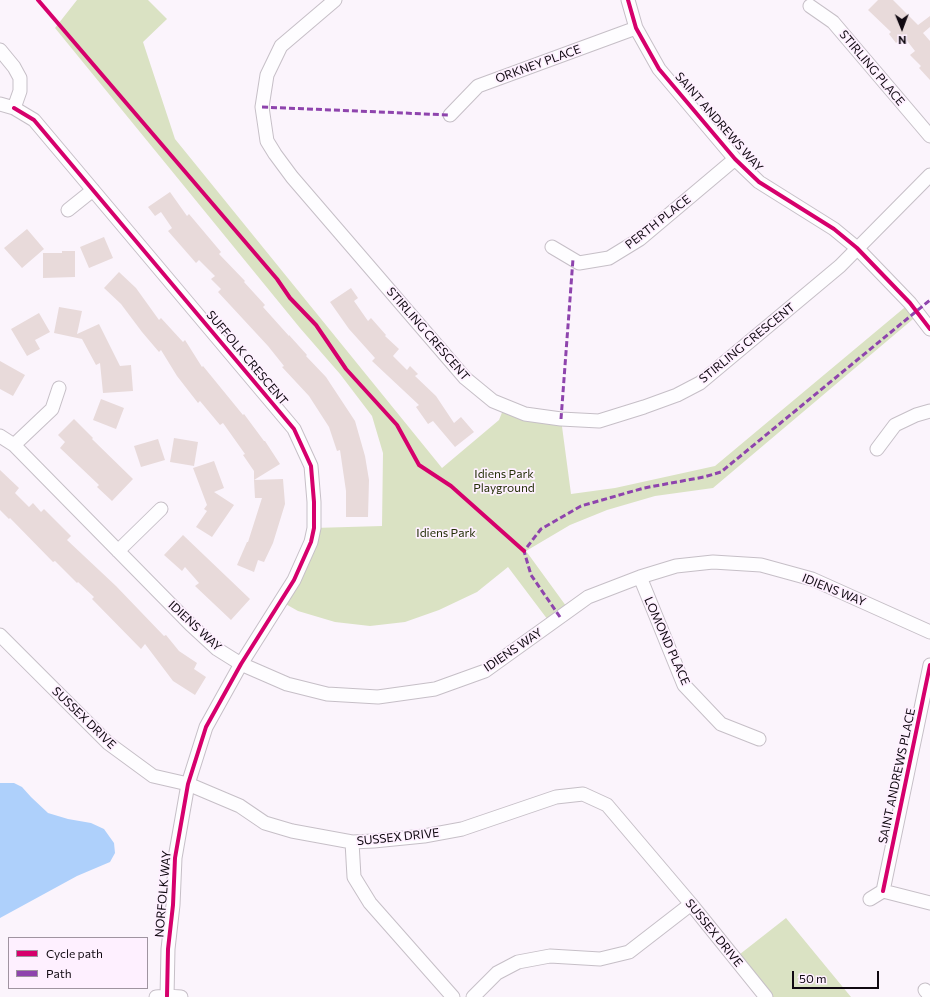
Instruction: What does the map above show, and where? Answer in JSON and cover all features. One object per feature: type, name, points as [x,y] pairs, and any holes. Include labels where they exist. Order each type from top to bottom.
[{"type":"street","name":"STIRLING CRESCENT","points":[[335,0],[280,46],[267,75],[262,107],[267,141],[292,177],[465,378],[493,401],[525,414],[561,419],[599,421],[676,395],[700,383],[840,266],[857,248]]},
{"type":"street","name":"SAINT ANDREWS WAY","points":[[628,0],[636,28],[659,69],[735,159],[759,182],[834,230],[857,248],[910,303],[930,329]]},
{"type":"street","name":"STIRLING PLACE","points":[[810,6],[833,22],[930,136]]},
{"type":"street","name":"ORKNEY PLACE","points":[[450,115],[478,86],[636,28]]},
{"type":"street","points":[[0,50],[14,67],[20,78],[20,91],[14,108]]},
{"type":"street","name":"SUFFOLK CRESCENT","points":[[0,104],[14,108],[34,120],[294,429],[311,466],[314,502],[314,528],[311,542],[294,580],[282,602],[241,664]]},
{"type":"street","name":"PERTH PLACE","points":[[552,247],[579,263],[609,258],[640,239],[735,159]]},
{"type":"street","points":[[857,248],[930,175]]},
{"type":"street","points":[[68,210],[93,190]]},
{"type":"street","points":[[14,445],[52,409],[59,388]]},
{"type":"street","points":[[877,449],[895,425],[916,415],[930,411]]},
{"type":"street","name":"IDIENS WAY","points":[[0,436],[14,445],[191,625],[217,649],[241,664],[287,684],[327,694],[378,697],[435,689],[485,671],[588,597],[640,577],[676,566],[713,562],[760,565],[812,579],[930,632]]},
{"type":"street","points":[[118,551],[161,509]]},
{"type":"street","name":"LOMOND PLACE","points":[[640,577],[684,685],[721,724],[759,739]]},
{"type":"street","name":"SUSSEX DRIVE","points":[[0,635],[108,743],[153,776],[188,784],[240,806],[266,823],[292,831],[352,842],[374,841],[424,836],[462,829],[556,797],[583,794],[607,805],[691,904],[766,997]]},
{"type":"street","name":"NORFOLK WAY","points":[[163,997],[173,905],[175,858],[188,784],[206,728],[241,664]]},
{"type":"street","name":"SAINT ANDREWS PLACE","points":[[883,891],[930,665]]},
{"type":"street","points":[[352,842],[354,878],[370,903],[453,997]]},
{"type":"street","points":[[870,899],[883,891],[930,903]]},
{"type":"street","points":[[473,997],[497,973],[518,962],[550,956],[600,959],[629,952],[691,904]]},
{"type":"street","points":[[163,997],[181,997]]},
{"type":"green space","name":"Idiens Park","points":[[77,0],[148,0],[167,19],[143,42],[175,139],[442,468],[499,420],[505,405],[561,419],[571,494],[615,488],[715,466],[910,303],[919,314],[713,488],[655,496],[607,510],[570,525],[526,551],[569,610],[551,624],[508,567],[477,592],[439,610],[405,622],[370,626],[335,622],[298,611],[282,602],[314,528],[382,526],[383,453],[372,416],[340,374],[300,328],[55,28]]},
{"type":"green space","points":[[786,918],[851,997],[766,997],[735,958]]},
{"type":"water","points":[[0,783],[14,783],[22,787],[48,813],[68,819],[91,823],[104,829],[114,843],[115,853],[110,862],[77,876],[0,918]]},
{"type":"building","points":[[878,0],[893,0],[918,25],[930,16],[930,27],[923,33],[930,41],[930,80],[919,68],[921,66],[910,55],[915,51],[904,37],[896,43],[889,34],[891,32],[868,10]]},
{"type":"building","points":[[170,192],[187,216],[189,214],[221,252],[219,254],[245,281],[244,282],[265,305],[263,307],[326,377],[355,421],[365,456],[369,480],[368,517],[346,517],[346,491],[340,450],[337,451],[329,427],[309,396],[282,367],[284,366],[268,346],[218,292],[221,289],[211,279],[215,276],[199,260],[196,263],[168,231],[172,228],[161,212],[155,216],[148,207]]},
{"type":"building","points":[[27,229],[44,249],[22,268],[4,248]]},
{"type":"building","points":[[104,237],[113,258],[89,268],[80,247]]},
{"type":"building","points":[[62,251],[75,251],[75,277],[43,278],[43,253],[62,253]]},
{"type":"building","points":[[119,272],[136,288],[159,320],[161,318],[183,342],[185,340],[202,367],[203,366],[243,415],[244,414],[265,441],[280,464],[254,480],[254,471],[243,455],[245,454],[223,423],[220,425],[200,401],[198,403],[177,376],[161,350],[159,352],[121,304],[104,288]]},
{"type":"building","points":[[351,288],[358,298],[354,301],[368,321],[371,318],[386,335],[385,336],[399,349],[393,356],[407,370],[410,366],[418,374],[415,376],[436,396],[454,423],[461,417],[474,432],[455,447],[433,421],[428,424],[416,407],[419,405],[372,361],[375,358],[349,329],[330,302]]},
{"type":"building","points":[[59,307],[82,311],[77,334],[99,324],[120,366],[131,365],[133,391],[103,393],[100,363],[96,365],[82,339],[54,333]]},
{"type":"building","points":[[39,313],[50,332],[35,340],[40,349],[27,356],[11,329]]},
{"type":"building","points":[[0,361],[25,375],[13,396],[0,389]]},
{"type":"building","points":[[101,399],[124,408],[116,429],[93,420]]},
{"type":"building","points":[[74,419],[133,479],[112,501],[97,487],[99,485],[60,448],[65,442],[58,435]]},
{"type":"building","points":[[174,438],[198,442],[194,466],[170,462]]},
{"type":"building","points":[[158,439],[165,460],[141,467],[134,446]]},
{"type":"building","points":[[214,461],[224,488],[214,492],[234,505],[212,537],[196,527],[207,511],[204,509],[207,505],[193,468]]},
{"type":"building","points":[[0,470],[19,488],[15,493],[29,507],[33,503],[41,512],[44,509],[71,536],[67,540],[116,586],[164,636],[166,635],[179,651],[197,663],[194,669],[206,677],[195,695],[173,681],[145,644],[141,649],[92,599],[94,597],[78,582],[77,583],[55,561],[53,562],[10,518],[9,519],[0,510]]},
{"type":"building","points":[[283,479],[285,504],[273,543],[264,562],[258,560],[254,572],[237,565],[248,542],[262,498],[255,498],[254,480]]},
{"type":"building","points":[[183,535],[250,599],[231,620],[195,586],[199,583],[185,567],[182,571],[164,555]]},
{"type":"marked path","points":[[262,107],[450,115]]},
{"type":"marked path","points":[[561,419],[573,259]]},
{"type":"marked path","points":[[560,617],[531,575],[524,551],[541,529],[581,506],[644,488],[704,477],[721,472],[930,300]]},
{"type":"cycle path","points":[[38,0],[277,279],[290,298],[316,325],[346,369],[397,425],[419,465],[451,486],[524,551]]},
{"type":"cycle path","points":[[628,0],[636,28],[659,69],[735,159],[759,182],[834,229],[857,248],[910,303],[930,329]]},
{"type":"cycle path","points":[[14,108],[34,120],[294,429],[311,466],[314,502],[314,528],[311,542],[294,580],[241,664],[206,727],[188,784],[175,858],[173,905],[168,949],[167,996]]},
{"type":"cycle path","points":[[883,891],[930,665]]},
{"type":"park label","name":"Idiens Park Playground","points":[[504,481]]}]
